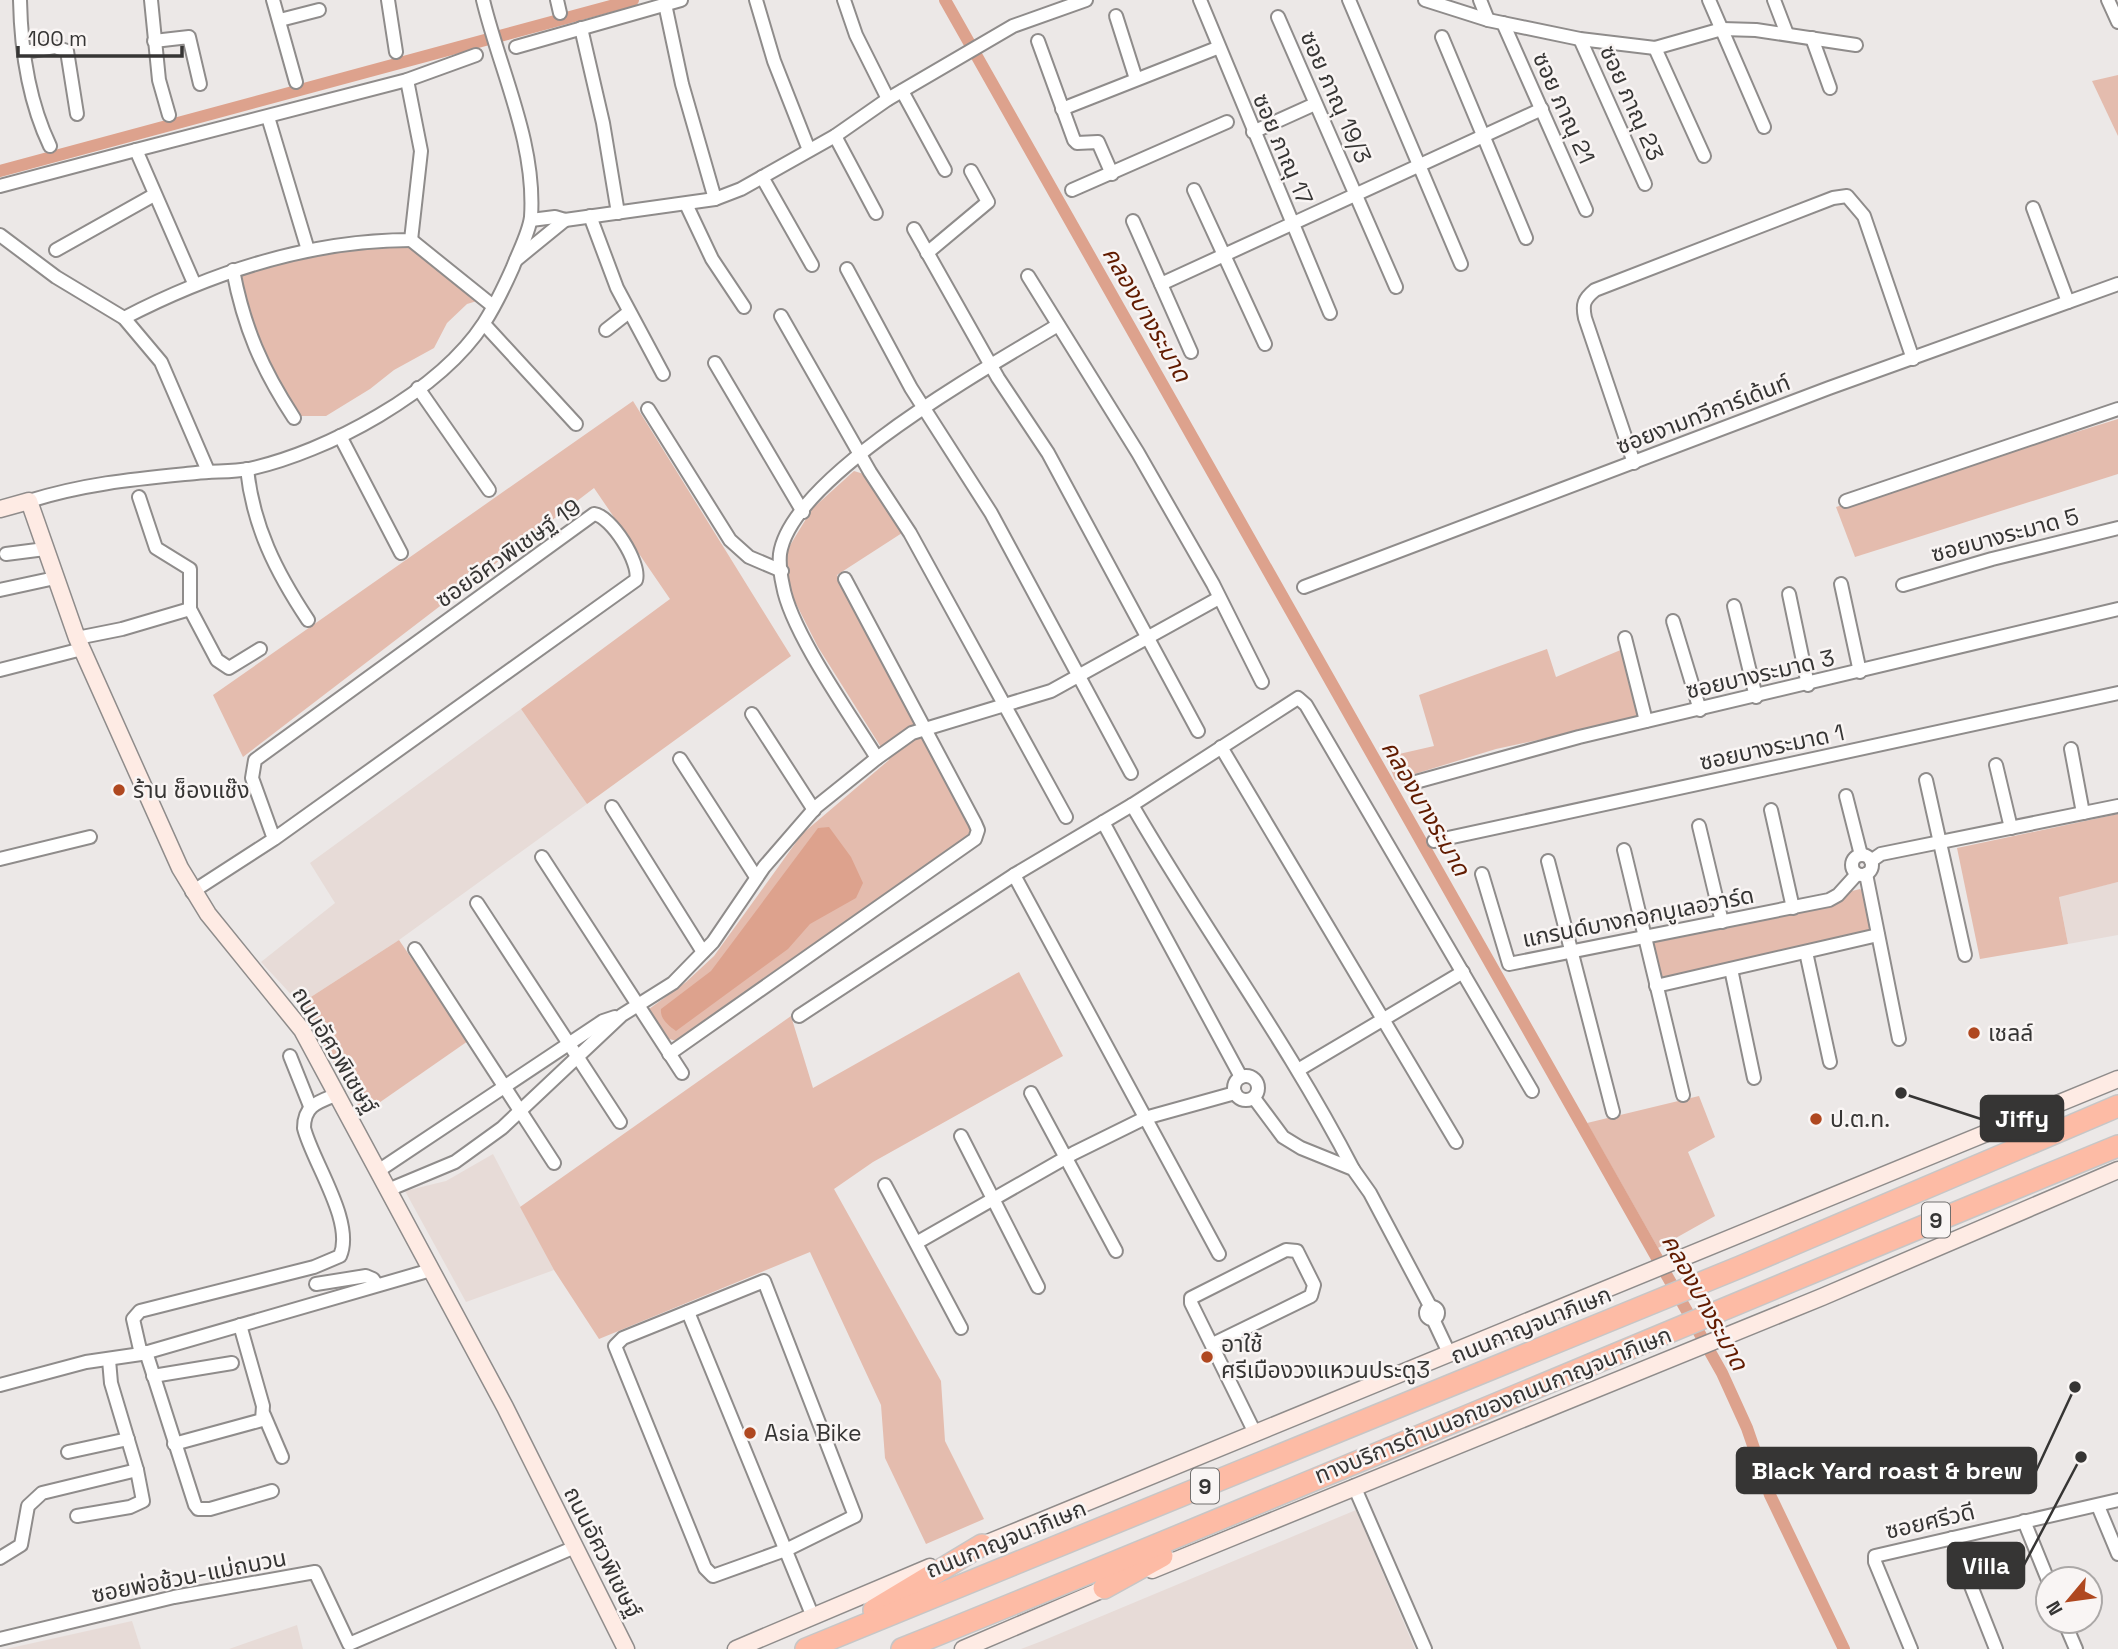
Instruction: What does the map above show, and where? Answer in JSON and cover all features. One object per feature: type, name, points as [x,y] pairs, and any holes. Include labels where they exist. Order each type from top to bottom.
[{"type":"highway","points":[[2006,1154],[2118,1091]]},
{"type":"highway","name":"ถนนกาญจนาภิเษก","points":[[809,1648],[1740,1267],[2118,1107]]},
{"type":"highway","name":"9","points":[[902,1649],[1237,1514],[1754,1294],[2118,1146]]},
{"type":"highway","points":[[2054,1172],[2118,1157]]},
{"type":"highway","points":[[1104,1588],[1237,1514]]},
{"type":"highway","points":[[809,1648],[982,1545]]},
{"type":"main road","points":[[0,509],[29,501]]},
{"type":"main road","name":"ถนนอัศวพิเชษฐ์","points":[[29,501],[79,643],[192,892],[285,1007],[338,1094],[432,1270],[626,1649]]},
{"type":"main road","points":[[736,1649],[1254,1431],[2118,1079]]},
{"type":"main road","name":"ทางบริการด้านนอกของถนนกาญจนาภิเษก","points":[[963,1649],[1104,1588],[1766,1318],[2118,1170]]},
{"type":"street","points":[[20,0],[29,89],[50,146]]},
{"type":"street","points":[[151,0],[159,80],[169,115]]},
{"type":"street","points":[[273,0],[296,82]]},
{"type":"street","points":[[388,0],[396,52]]},
{"type":"street","points":[[557,0],[560,13]]},
{"type":"street","points":[[516,47],[681,0]]},
{"type":"street","points":[[756,0],[774,61],[809,150]]},
{"type":"street","points":[[844,0],[861,45],[888,99]]},
{"type":"street","points":[[531,220],[555,217],[565,220],[715,199],[762,177],[835,136],[888,99],[1013,26],[1086,0]]},
{"type":"street","name":"ซอย ภาณุ 17","points":[[1200,0],[1252,132],[1331,313]]},
{"type":"street","points":[[1349,0],[1461,264]]},
{"type":"street","points":[[1425,0],[1488,20],[1580,39],[1656,48],[1722,29],[1787,34],[1856,45]]},
{"type":"street","points":[[1480,0],[1488,20]]},
{"type":"street","points":[[1709,0],[1764,127]]},
{"type":"street","points":[[1774,0],[1787,34]]},
{"type":"street","points":[[2108,0],[2118,22]]},
{"type":"street","points":[[29,501],[71,488],[116,480],[247,469],[340,436],[439,372],[484,324],[515,261],[531,220],[527,159],[506,74],[484,2]]},
{"type":"street","points":[[665,4],[682,84],[715,199]]},
{"type":"street","points":[[280,20],[319,10]]},
{"type":"street","points":[[1116,16],[1136,79]]},
{"type":"street","name":"ซอย ภาณุ 19/3","points":[[1278,17],[1396,287]]},
{"type":"street","name":"ซอย ภาณุ 21","points":[[1503,23],[1586,210]]},
{"type":"street","points":[[581,28],[603,122],[618,213]]},
{"type":"street","points":[[154,41],[189,37],[200,84]]},
{"type":"street","points":[[1442,37],[1526,238]]},
{"type":"street","points":[[1812,38],[1830,88]]},
{"type":"street","name":"ซอย ภาณุ 23","points":[[1580,39],[1645,184]]},
{"type":"street","points":[[1038,41],[1074,140],[1077,143],[1098,142],[1112,174]]},
{"type":"street","points":[[24,52],[55,47],[67,51],[77,114]]},
{"type":"street","points":[[1062,109],[1217,48]]},
{"type":"street","points":[[1656,48],[1704,156]]},
{"type":"street","points":[[0,186],[407,80],[476,55]]},
{"type":"street","points":[[407,80],[421,151],[411,240]]},
{"type":"street","points":[[902,91],[945,170]]},
{"type":"street","points":[[1252,132],[1315,104]]},
{"type":"street","points":[[1161,284],[1542,109]]},
{"type":"street","points":[[268,117],[308,250]]},
{"type":"street","points":[[1072,190],[1227,122]]},
{"type":"street","points":[[835,136],[876,212]]},
{"type":"street","points":[[136,150],[194,284]]},
{"type":"street","points":[[927,253],[988,202],[971,170]]},
{"type":"street","points":[[762,177],[812,265]]},
{"type":"street","points":[[1194,190],[1265,344]]},
{"type":"street","points":[[56,250],[154,195]]},
{"type":"street","points":[[1634,463],[1585,318],[1583,305],[1587,296],[1595,290],[1833,198],[1847,196],[1864,216],[1913,359]]},
{"type":"street","points":[[686,204],[712,259],[744,307]]},
{"type":"street","points":[[2033,208],[2068,302]]},
{"type":"street","points":[[590,216],[629,312],[663,374]]},
{"type":"street","points":[[515,261],[565,220]]},
{"type":"street","points":[[1133,221],[1191,352]]},
{"type":"street","points":[[914,229],[991,366],[1048,453],[1198,731]]},
{"type":"street","points":[[0,235],[56,277],[124,318],[161,362],[208,471]]},
{"type":"street","points":[[124,318],[194,284],[233,270],[308,250],[367,240],[411,240],[493,306]]},
{"type":"street","points":[[233,270],[252,343],[266,375],[294,418]]},
{"type":"street","points":[[847,270],[924,408],[991,513],[1131,773]]},
{"type":"street","points":[[1028,276],[1138,453],[1219,598],[1262,682]]},
{"type":"street","name":"ซอยงามทวีการ์เด้นท์","points":[[1304,587],[1829,388],[2118,284]]},
{"type":"street","points":[[606,330],[629,312]]},
{"type":"street","points":[[781,316],[860,454],[910,533],[1066,817]]},
{"type":"street","points":[[484,324],[576,424]]},
{"type":"street","points":[[877,758],[795,619],[783,588],[780,554],[790,530],[803,512],[860,454],[924,408],[1058,326]]},
{"type":"street","points":[[715,363],[803,512]]},
{"type":"street","points":[[418,388],[489,490]]},
{"type":"street","points":[[648,409],[730,540],[749,557],[782,571]]},
{"type":"street","points":[[1846,501],[2118,409]]},
{"type":"street","points":[[340,436],[401,553]]},
{"type":"street","points":[[247,469],[259,531],[282,580],[308,620]]},
{"type":"street","points":[[139,497],[156,548],[190,569],[190,609],[223,667],[236,666],[260,649]]},
{"type":"street","name":"ซอยอัศวพิเชษฐ์ 19","points":[[192,892],[274,839],[636,580],[637,566],[632,555],[607,520],[594,514],[255,760],[252,778],[274,839]]},
{"type":"street","name":"ซอยบางระมาด 5","points":[[1903,585],[1992,559],[2118,528]]},
{"type":"street","points":[[6,554],[45,549]]},
{"type":"street","points":[[0,590],[55,578]]},
{"type":"street","points":[[669,1054],[975,839],[978,830],[975,823],[845,579]]},
{"type":"street","points":[[1841,584],[1860,672]]},
{"type":"street","points":[[1789,594],[1808,684]]},
{"type":"street","points":[[388,1190],[455,1162],[502,1128],[622,1015],[673,983],[703,952],[757,877],[814,810],[912,733],[1051,691],[1219,598]]},
{"type":"street","points":[[1734,606],[1756,697]]},
{"type":"street","points":[[0,670],[190,609]]},
{"type":"street","name":"ซอยบางระมาด 3","points":[[1412,783],[1646,721],[2118,609]]},
{"type":"street","points":[[1673,621],[1700,710]]},
{"type":"street","points":[[1625,638],[1646,721]]},
{"type":"street","name":"ซอยบางระมาด 1","points":[[1434,841],[2118,693]]},
{"type":"street","points":[[799,1016],[1014,875],[1132,805],[1298,698],[1306,705],[1532,1091]]},
{"type":"street","points":[[751,714],[814,810]]},
{"type":"street","points":[[1221,747],[1456,1142]]},
{"type":"street","points":[[2071,749],[2083,813]]},
{"type":"street","points":[[680,759],[757,877]]},
{"type":"street","points":[[1996,765],[2011,828]]},
{"type":"street","points":[[1926,780],[1965,955]]},
{"type":"street","points":[[1846,796],[1866,858],[1872,867],[1862,874],[1878,935],[1899,1039]]},
{"type":"street","points":[[1132,805],[1178,886],[1231,962],[1298,1070],[1353,1169],[1370,1193],[1432,1313],[1449,1353]]},
{"type":"street","points":[[1866,858],[2118,806]]},
{"type":"street","points":[[612,807],[703,952]]},
{"type":"street","points":[[1771,810],[1793,908]]},
{"type":"street","points":[[1103,822],[1241,1077]]},
{"type":"street","points":[[1699,826],[1722,922]]},
{"type":"street","points":[[0,859],[90,837]]},
{"type":"street","points":[[1624,850],[1683,1095]]},
{"type":"street","points":[[542,857],[682,1073]]},
{"type":"street","points":[[1548,861],[1613,1112]]},
{"type":"street","name":"แกรนด์บางกอกบูเลอวาร์ด","points":[[1482,874],[1508,964],[1829,900],[1862,874]]},
{"type":"street","points":[[1014,875],[1219,1254]]},
{"type":"street","points":[[477,903],[620,1122]]},
{"type":"street","points":[[1656,986],[1878,935]]},
{"type":"street","points":[[415,949],[554,1163]]},
{"type":"street","points":[[1805,952],[1830,1062]]},
{"type":"street","points":[[1731,969],[1754,1078]]},
{"type":"street","points":[[1298,1070],[1462,972]]},
{"type":"street","points":[[378,1171],[603,1021],[622,1015]]},
{"type":"street","points":[[290,1056],[310,1106]]},
{"type":"street","points":[[1241,1077],[1250,1077],[1257,1082],[1258,1091],[1254,1098],[1243,1100],[1235,1093],[1234,1084],[1241,1077]]},
{"type":"street","points":[[1031,1093],[1116,1251]]},
{"type":"street","points":[[918,1242],[1067,1157],[1145,1118],[1235,1093]]},
{"type":"street","points":[[272,1491],[210,1509],[198,1509],[133,1319],[140,1311],[314,1267],[340,1256],[343,1246],[335,1203],[304,1128],[304,1116],[310,1106],[338,1094]]},
{"type":"street","points":[[1254,1098],[1283,1137],[1309,1152],[1353,1169]]},
{"type":"street","points":[[961,1136],[1038,1287]]},
{"type":"street","points":[[885,1185],[918,1242],[961,1328]]},
{"type":"street","points":[[1213,1344],[1311,1296],[1314,1284],[1297,1251],[1286,1250],[1193,1295],[1191,1303],[1254,1431]]},
{"type":"street","points":[[0,1385],[86,1362],[143,1353],[432,1270]]},
{"type":"street","points":[[316,1284],[366,1276],[377,1285]]},
{"type":"street","points":[[764,1281],[855,1509],[855,1516],[849,1520],[788,1549],[713,1576],[700,1555],[615,1346],[623,1338],[764,1281]]},
{"type":"street","points":[[688,1312],[788,1549],[813,1617]]},
{"type":"street","points":[[240,1325],[264,1415],[282,1457]]},
{"type":"street","points":[[77,1516],[138,1505],[144,1495],[111,1382],[109,1360]]},
{"type":"street","points":[[153,1376],[232,1363]]},
{"type":"street","points":[[174,1444],[258,1422],[264,1415]]},
{"type":"street","points":[[68,1452],[128,1439]]},
{"type":"street","points":[[0,1558],[21,1545],[28,1506],[42,1493],[137,1470]]},
{"type":"street","points":[[1354,1486],[1425,1649]]},
{"type":"street","name":"ซอยศรีวดี","points":[[1911,1649],[1875,1562],[1875,1556],[2118,1500]]},
{"type":"street","points":[[2098,1506],[2118,1554]]},
{"type":"street","points":[[2024,1521],[2042,1565]]},
{"type":"street","points":[[1952,1538],[1996,1649]]},
{"type":"street","name":"ซอยพ่อช้วน-แม่ถนวน","points":[[0,1639],[174,1597],[315,1572],[349,1644],[575,1547]]},
{"type":"shaded area","points":[[2118,75],[2118,136],[2092,81]]},
{"type":"shaded area","points":[[408,234],[477,301],[467,304],[447,323],[434,348],[394,370],[370,389],[326,416],[297,416],[257,340],[237,274],[313,252]]},
{"type":"shaded area","points":[[633,401],[791,656],[587,804],[521,709],[670,599],[594,488],[243,757],[213,695]]},
{"type":"shaded area","points":[[2118,419],[2118,474],[1855,557],[1836,507]]},
{"type":"shaded area","points":[[854,471],[867,475],[902,533],[837,575],[972,832],[967,839],[677,1041],[669,1039],[649,1009],[686,982],[714,956],[802,834],[889,760],[818,647],[787,586],[786,552],[812,509]]},
{"type":"shaded area","points":[[1547,649],[1556,677],[1623,649],[1639,718],[1496,749],[1395,780],[1386,757],[1434,746],[1419,695]]},
{"type":"shaded area","points":[[521,709],[587,804],[399,940],[300,1004],[261,962],[335,903],[310,863]]},
{"type":"shaded area","points":[[2118,814],[2118,882],[2059,897],[2068,944],[1980,959],[1957,848]]},
{"type":"shaded area","points":[[829,827],[851,857],[863,883],[856,898],[810,924],[788,949],[676,1031],[673,1029],[663,1019],[661,1009],[711,971],[818,828]]},
{"type":"shaded area","points":[[2118,882],[2118,935],[2068,944],[2059,896]]},
{"type":"shaded area","points":[[1860,889],[1866,894],[1872,930],[1662,980],[1651,941]]},
{"type":"shaded area","points":[[399,940],[468,1041],[363,1114],[300,1004]]},
{"type":"shaded area","points":[[1019,972],[1063,1056],[873,1162],[834,1189],[941,1381],[945,1441],[984,1519],[926,1544],[885,1458],[881,1405],[810,1252],[599,1339],[554,1270],[520,1207],[791,1016],[813,1088]]},
{"type":"shaded area","points":[[1699,1096],[1715,1137],[1688,1152],[1715,1216],[1658,1248],[1587,1123]]},
{"type":"shaded area","points":[[493,1154],[554,1270],[466,1302],[405,1191],[446,1181]]},
{"type":"shaded area","points":[[1356,1510],[1415,1649],[1021,1649],[1042,1641]]},
{"type":"shaded area","points":[[132,1621],[141,1649],[6,1649]]},
{"type":"shaded area","points":[[297,1625],[303,1649],[229,1649]]},
{"type":"waterway","points":[[0,171],[633,0]]},
{"type":"waterway","name":"คลองบางระมาด","points":[[945,0],[1722,1373],[1747,1428],[1770,1495],[1844,1649]]},
{"type":"place","name":"ร้าน ช็องแช๊ง","points":[[119,790]]},
{"type":"place","name":"เชลล์","points":[[1974,1033]]},
{"type":"place","name":"Jiffy","points":[[1901,1093]]},
{"type":"place","name":"ป.ต.ท.","points":[[1816,1119]]},
{"type":"place","name":"อาใช้ ศรีเมืองวงแหวนประตู3","points":[[1207,1357]]},
{"type":"place","name":"Black Yard roast & brew","points":[[2075,1387]]},
{"type":"place","name":"Asia Bike","points":[[750,1433]]},
{"type":"place","name":"Villa","points":[[2081,1457]]}]
